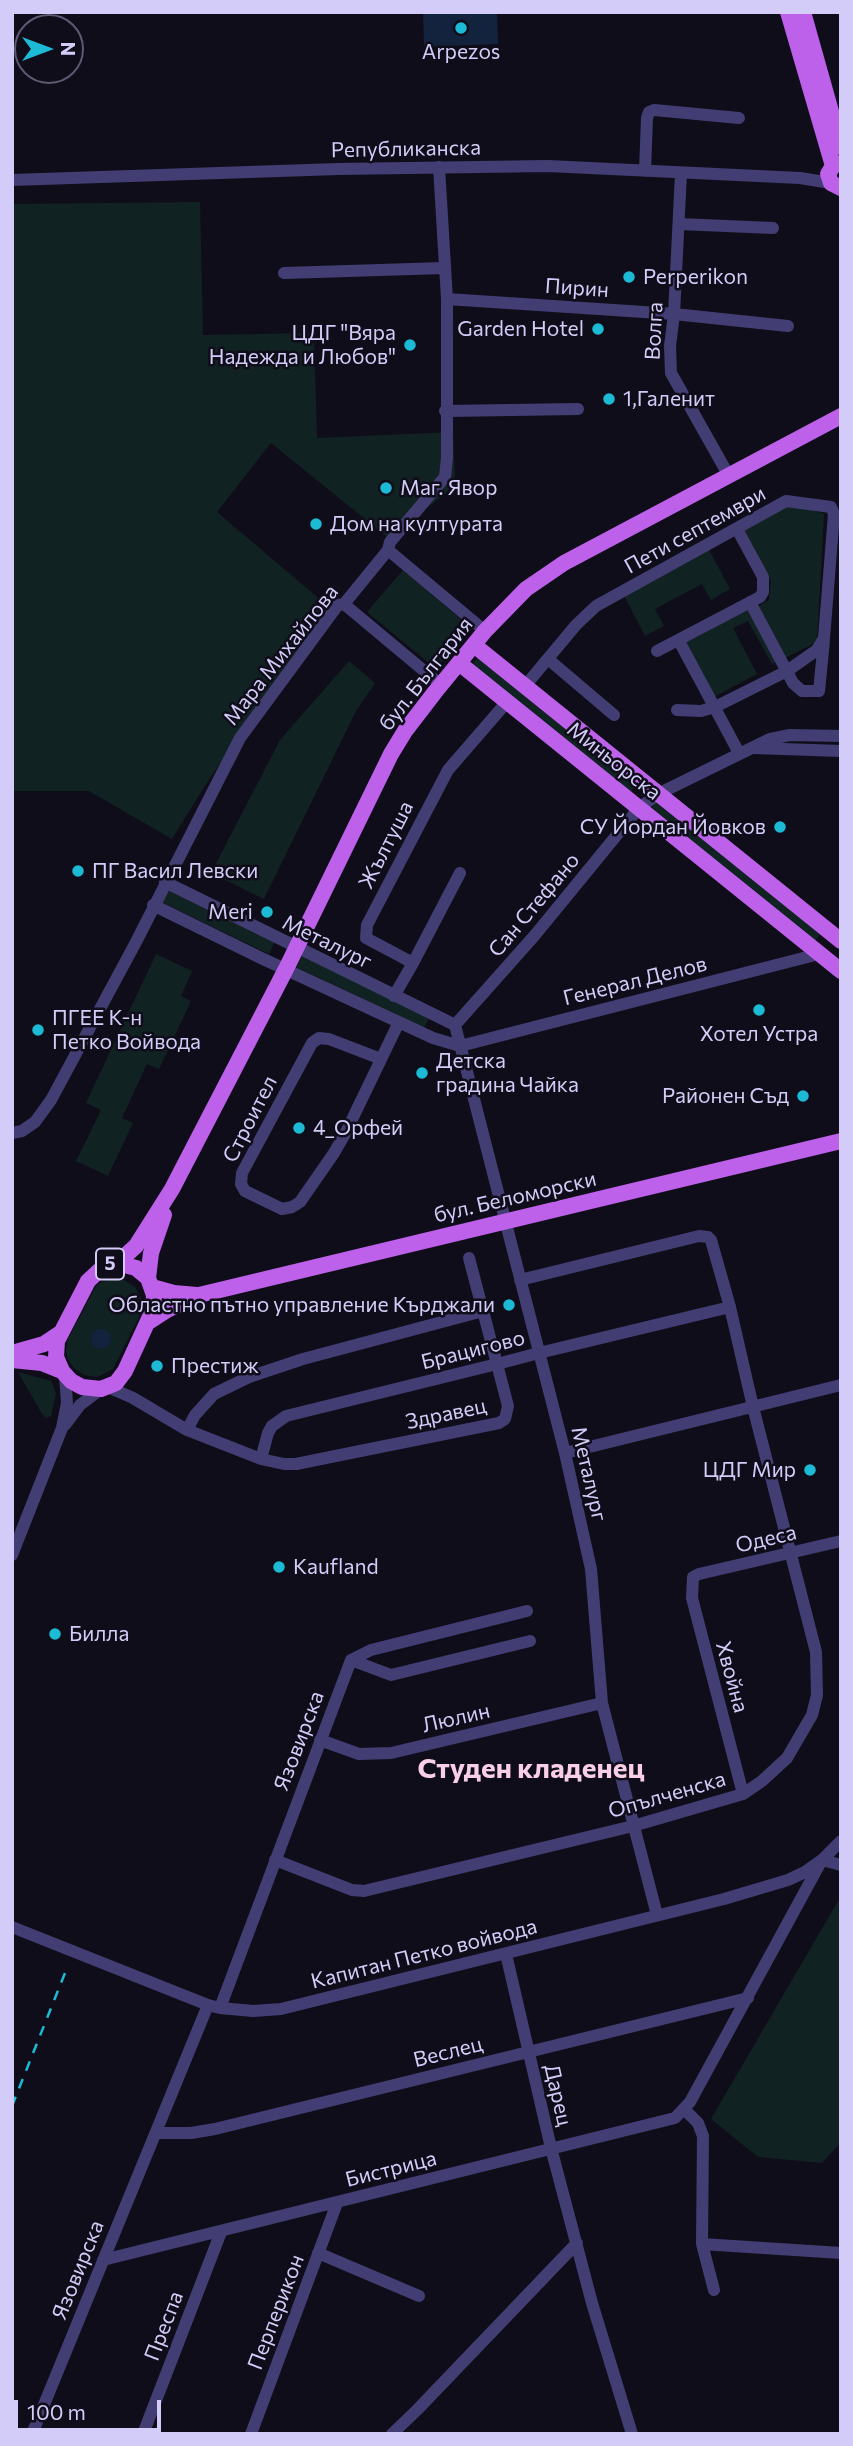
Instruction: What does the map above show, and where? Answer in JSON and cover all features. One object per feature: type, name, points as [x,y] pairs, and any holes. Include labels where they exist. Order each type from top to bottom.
[{"type":"main road","points":[[788,12],[836,178]]},
{"type":"main road","points":[[803,12],[841,147]]},
{"type":"main road","name":"бул. България","points":[[117,1263],[139,1242],[172,1189],[286,969],[391,754],[405,731],[485,631],[527,589],[564,563],[837,420]]},
{"type":"main road","name":"Миньорска","points":[[474,645],[841,941]]},
{"type":"main road","name":"Миньорска","points":[[459,663],[841,971]]},
{"type":"main road","name":"бул. Беломорски","points":[[150,1321],[199,1295],[841,1141]]},
{"type":"main road","name":"бул. България","points":[[150,1283],[155,1240],[172,1189]]},
{"type":"main road","name":"5","points":[[59,1334],[92,1275],[107,1265],[117,1263],[132,1266],[150,1283],[155,1303],[150,1321],[122,1376],[116,1383],[104,1388]]},
{"type":"main road","name":"бул. Беломорски","points":[[150,1283],[174,1293],[199,1295]]},
{"type":"main road","points":[[12,1353],[44,1344],[59,1334]]},
{"type":"main road","points":[[59,1334],[56,1357],[64,1374]]},
{"type":"main road","points":[[12,1360],[42,1363],[82,1387],[104,1388]]},
{"type":"street","points":[[645,171],[649,112],[654,110],[738,118]]},
{"type":"street","name":"Републиканска","points":[[12,180],[548,166],[836,178]]},
{"type":"street","name":"Мара Михайлова","points":[[12,1133],[30,1127],[42,1115],[240,738],[338,605],[344,604],[388,550],[390,542],[445,477],[447,299],[439,167]]},
{"type":"street","name":"Волга","points":[[681,173],[670,346],[671,373],[729,476]]},
{"type":"street","points":[[679,224],[773,228]]},
{"type":"street","points":[[284,273],[444,268]]},
{"type":"street","name":"Пирин","points":[[447,299],[674,314],[788,326]]},
{"type":"street","points":[[445,411],[578,409]]},
{"type":"street","name":"Пети септември","points":[[525,686],[576,625],[596,607],[786,501],[825,505],[833,510],[824,638]]},
{"type":"street","points":[[657,651],[760,597],[764,584],[737,529]]},
{"type":"street","points":[[388,550],[485,631]]},
{"type":"street","points":[[750,602],[793,683],[802,691],[819,691],[824,638]]},
{"type":"street","points":[[344,604],[441,684]]},
{"type":"street","points":[[677,710],[701,711],[715,707],[787,671],[817,650],[824,638]]},
{"type":"street","points":[[679,641],[715,707],[745,751]]},
{"type":"street","points":[[548,659],[614,715]]},
{"type":"street","name":"Жълтуша","points":[[413,963],[366,938],[367,925],[448,770],[506,703]]},
{"type":"street","name":"Сан Стефано","points":[[455,1025],[535,935],[639,808],[660,793],[779,736],[841,736]]},
{"type":"street","name":"Сан Стефано","points":[[745,751],[841,751]]},
{"type":"street","points":[[394,996],[460,873]]},
{"type":"street","name":"Металург","points":[[165,882],[455,1025],[565,1453],[591,1569],[602,1703],[657,1915]]},
{"type":"street","name":"Металург","points":[[153,905],[399,1022],[446,1043],[460,1046]]},
{"type":"street","name":"Генерал Делов","points":[[460,1046],[819,954]]},
{"type":"street","name":"Строител","points":[[381,1059],[329,1039],[319,1038],[312,1043],[242,1173],[245,1191],[282,1209],[300,1202],[334,1153],[381,1059],[399,1022]]},
{"type":"street","name":"Опълченска","points":[[275,1860],[352,1890],[364,1891],[633,1825],[743,1794],[787,1758],[811,1715],[817,1695],[816,1652],[713,1244],[708,1237],[699,1236],[520,1280]]},
{"type":"street","name":"Здравец","points":[[266,1460],[296,1464],[499,1423],[505,1419],[509,1412],[469,1258]]},
{"type":"street","name":"Брацигово","points":[[266,1460],[268,1433],[272,1426],[286,1416],[730,1307]]},
{"type":"street","points":[[187,1430],[195,1415],[214,1394],[249,1377],[303,1359],[483,1311]]},
{"type":"street","points":[[12,1555],[62,1428],[67,1403],[64,1374]]},
{"type":"street","points":[[122,1376],[133,1398]]},
{"type":"street","points":[[565,1453],[841,1385]]},
{"type":"street","points":[[62,1428],[80,1405],[104,1388],[133,1398],[187,1430],[266,1460]]},
{"type":"street","name":"Одеса","points":[[699,1574],[841,1541]]},
{"type":"street","name":"Хвойна","points":[[699,1574],[693,1577],[692,1598],[743,1794]]},
{"type":"street","points":[[351,1660],[371,1650],[527,1611]]},
{"type":"street","points":[[351,1660],[391,1675],[530,1641]]},
{"type":"street","name":"Язовирска","points":[[32,2434],[156,2133],[214,2007],[275,1860],[351,1660]]},
{"type":"street","name":"Люлин","points":[[320,1740],[359,1754],[391,1753],[602,1703]]},
{"type":"street","name":"Капитан Петко войвода","points":[[12,1927],[214,2007],[253,2011],[281,2009],[724,1899],[788,1880],[822,1860],[841,1842]]},
{"type":"street","points":[[715,2291],[702,2244],[703,2136],[698,2123],[685,2110],[822,1860],[841,1866]]},
{"type":"street","name":"Дарец","points":[[506,1954],[551,2148],[592,2303],[632,2434]]},
{"type":"street","name":"Веслец","points":[[156,2133],[191,2133],[215,2129],[748,1998]]},
{"type":"street","name":"Бистрица","points":[[103,2260],[675,2118],[685,2110]]},
{"type":"street","name":"Перперикон","points":[[251,2434],[337,2203]]},
{"type":"street","name":"Преспа","points":[[143,2434],[221,2232]]},
{"type":"street","points":[[392,2434],[577,2243]]},
{"type":"street","points":[[702,2244],[841,2253]]},
{"type":"street","points":[[318,2253],[419,2296]]},
{"type":"shaded area","points":[[200,202],[203,335],[314,333],[317,438],[453,432],[455,477],[447,493],[387,537],[271,443],[217,512],[329,607],[204,787],[172,839],[89,791],[12,791],[12,204]]},
{"type":"shaded area","points":[[792,503],[824,514],[817,642],[785,658],[757,607],[769,600],[771,581],[742,529]]},
{"type":"shaded area","points":[[705,542],[730,589],[711,600],[702,584],[655,609],[664,626],[645,636],[620,588]]},
{"type":"shaded area","points":[[403,570],[471,628],[436,669],[367,612]]},
{"type":"shaded area","points":[[750,608],[778,661],[772,664],[748,621],[733,628],[757,674],[714,697],[685,643]]},
{"type":"shaded area","points":[[478,657],[637,785],[630,793],[471,666]]},
{"type":"shaded area","points":[[349,661],[375,683],[356,711],[264,899],[211,873],[280,740]]},
{"type":"shaded area","points":[[660,799],[822,932],[813,944],[650,810]]},
{"type":"shaded area","points":[[165,887],[275,941],[269,954],[159,901]]},
{"type":"shaded area","points":[[298,953],[430,1016],[424,1028],[292,965]]},
{"type":"shaded area","points":[[156,954],[192,971],[181,996],[191,1001],[159,1069],[147,1064],[122,1118],[133,1123],[108,1176],[76,1161],[101,1110],[86,1103]]},
{"type":"shaded area","points":[[116,1279],[124,1280],[135,1287],[141,1298],[142,1311],[113,1369],[97,1377],[84,1375],[74,1368],[68,1359],[68,1339],[96,1286]]},
{"type":"shaded area","points":[[18,1372],[51,1381],[56,1393],[51,1416],[46,1418],[42,1414]]},
{"type":"shaded area","points":[[841,1896],[841,2142],[822,2163],[758,2157],[711,2119]]},
{"type":"water","name":"Arpezos","points":[[423,12],[497,12],[498,44],[424,47]]},
{"type":"water","points":[[97,1329],[105,1329],[111,1339],[105,1349],[97,1349],[91,1343],[91,1335]]},
{"type":"railway","points":[[12,2106],[65,1973]]},
{"type":"place","name":"Arpezos","points":[[461,28]]},
{"type":"place","name":"Perperikon","points":[[629,277]]},
{"type":"place","name":"Garden Hotel","points":[[598,329]]},
{"type":"place","name":"ЦДГ \"Вяра Надежда и Любов\"","points":[[410,345]]},
{"type":"place","name":"1,Галенит","points":[[609,399]]},
{"type":"place","name":"Маг. Явор","points":[[386,488]]},
{"type":"place","name":"Дом на културата","points":[[316,524]]},
{"type":"place","name":"СУ Йордан Йовков","points":[[780,827]]},
{"type":"place","name":"ПГ Васил Левски","points":[[78,871]]},
{"type":"place","name":"Meri","points":[[267,912]]},
{"type":"place","name":"Хотел Устра","points":[[759,1010]]},
{"type":"place","name":"ПГЕЕ К-н Петко Войвода","points":[[38,1030]]},
{"type":"place","name":"Детска градина Чайка","points":[[422,1073]]},
{"type":"place","name":"Районен Съд","points":[[803,1096]]},
{"type":"place","name":"4_Орфей","points":[[299,1128]]},
{"type":"place","name":"Областно пътно управление Кърджали","points":[[509,1305]]},
{"type":"place","name":"Престиж","points":[[157,1366]]},
{"type":"place","name":"ЦДГ Мир","points":[[810,1470]]},
{"type":"place","name":"Kaufland","points":[[279,1567]]},
{"type":"place","name":"Билла","points":[[55,1634]]},
{"type":"district","name":"Студен кладенец","points":[[531,1769]]}]
